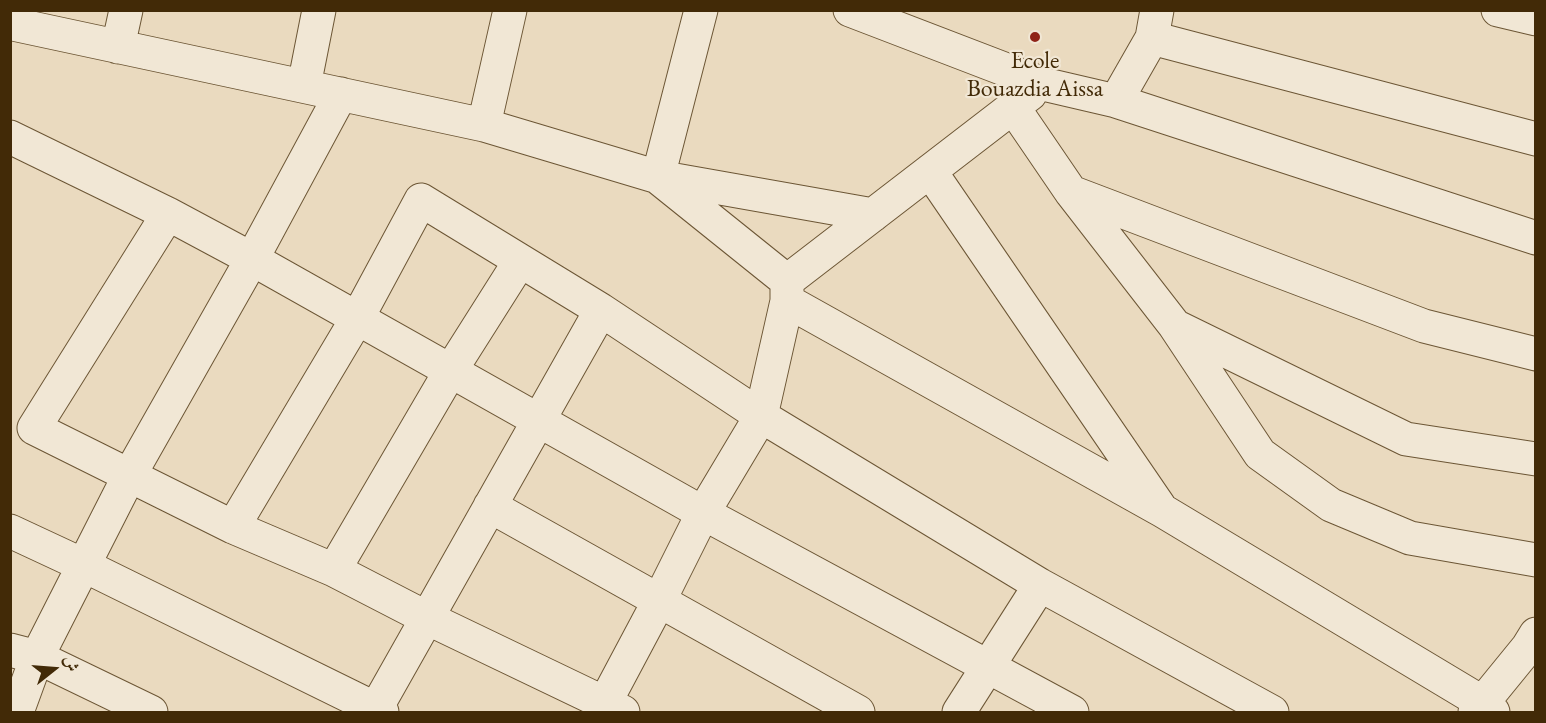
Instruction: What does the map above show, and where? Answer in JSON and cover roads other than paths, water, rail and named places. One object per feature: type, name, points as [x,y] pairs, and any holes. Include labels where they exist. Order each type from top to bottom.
[{"type":"street","points":[[11,10],[13,24],[484,125],[658,177],[873,215]]},
{"type":"street","points":[[118,47],[126,10]]},
{"type":"street","points":[[304,86],[319,10]]},
{"type":"street","points":[[484,125],[510,10]]},
{"type":"street","points":[[658,177],[700,10]]},
{"type":"street","points":[[850,10],[1043,84],[1116,101],[1536,238]]},
{"type":"street","points":[[1498,10],[1536,19]]},
{"type":"street","points":[[1116,101],[1154,24],[1536,139]]},
{"type":"street","points":[[168,214],[34,428],[233,527],[334,570],[609,709],[703,513],[761,416],[787,291],[873,215],[1043,84]]},
{"type":"street","points":[[17,712],[24,654],[83,564],[129,476],[252,260],[341,94]]},
{"type":"street","points":[[1013,107],[1071,192],[1174,326],[1260,454],[1331,505],[1410,538],[1536,560]]},
{"type":"street","points":[[10,136],[168,214],[358,317],[703,513],[1072,712]]},
{"type":"street","points":[[930,171],[1163,511]]},
{"type":"street","points":[[658,177],[787,291],[1163,511],[1484,709],[1533,644]]},
{"type":"street","points":[[1071,192],[1424,326],[1536,354]]},
{"type":"street","points":[[233,527],[358,317],[420,200],[601,310],[761,416],[1040,585],[1272,712]]},
{"type":"street","points":[[334,570],[451,370],[520,261]]},
{"type":"street","points":[[10,531],[83,564],[377,712],[427,618],[601,310]]},
{"type":"street","points":[[1174,326],[1406,439],[1536,459]]},
{"type":"street","points":[[490,506],[858,712]]},
{"type":"street","points":[[959,712],[1040,585]]},
{"type":"street","points":[[24,654],[151,712]]},
{"type":"place","name":"Ecole Bouazdia Aissa","points":[[1035,37]]}]
